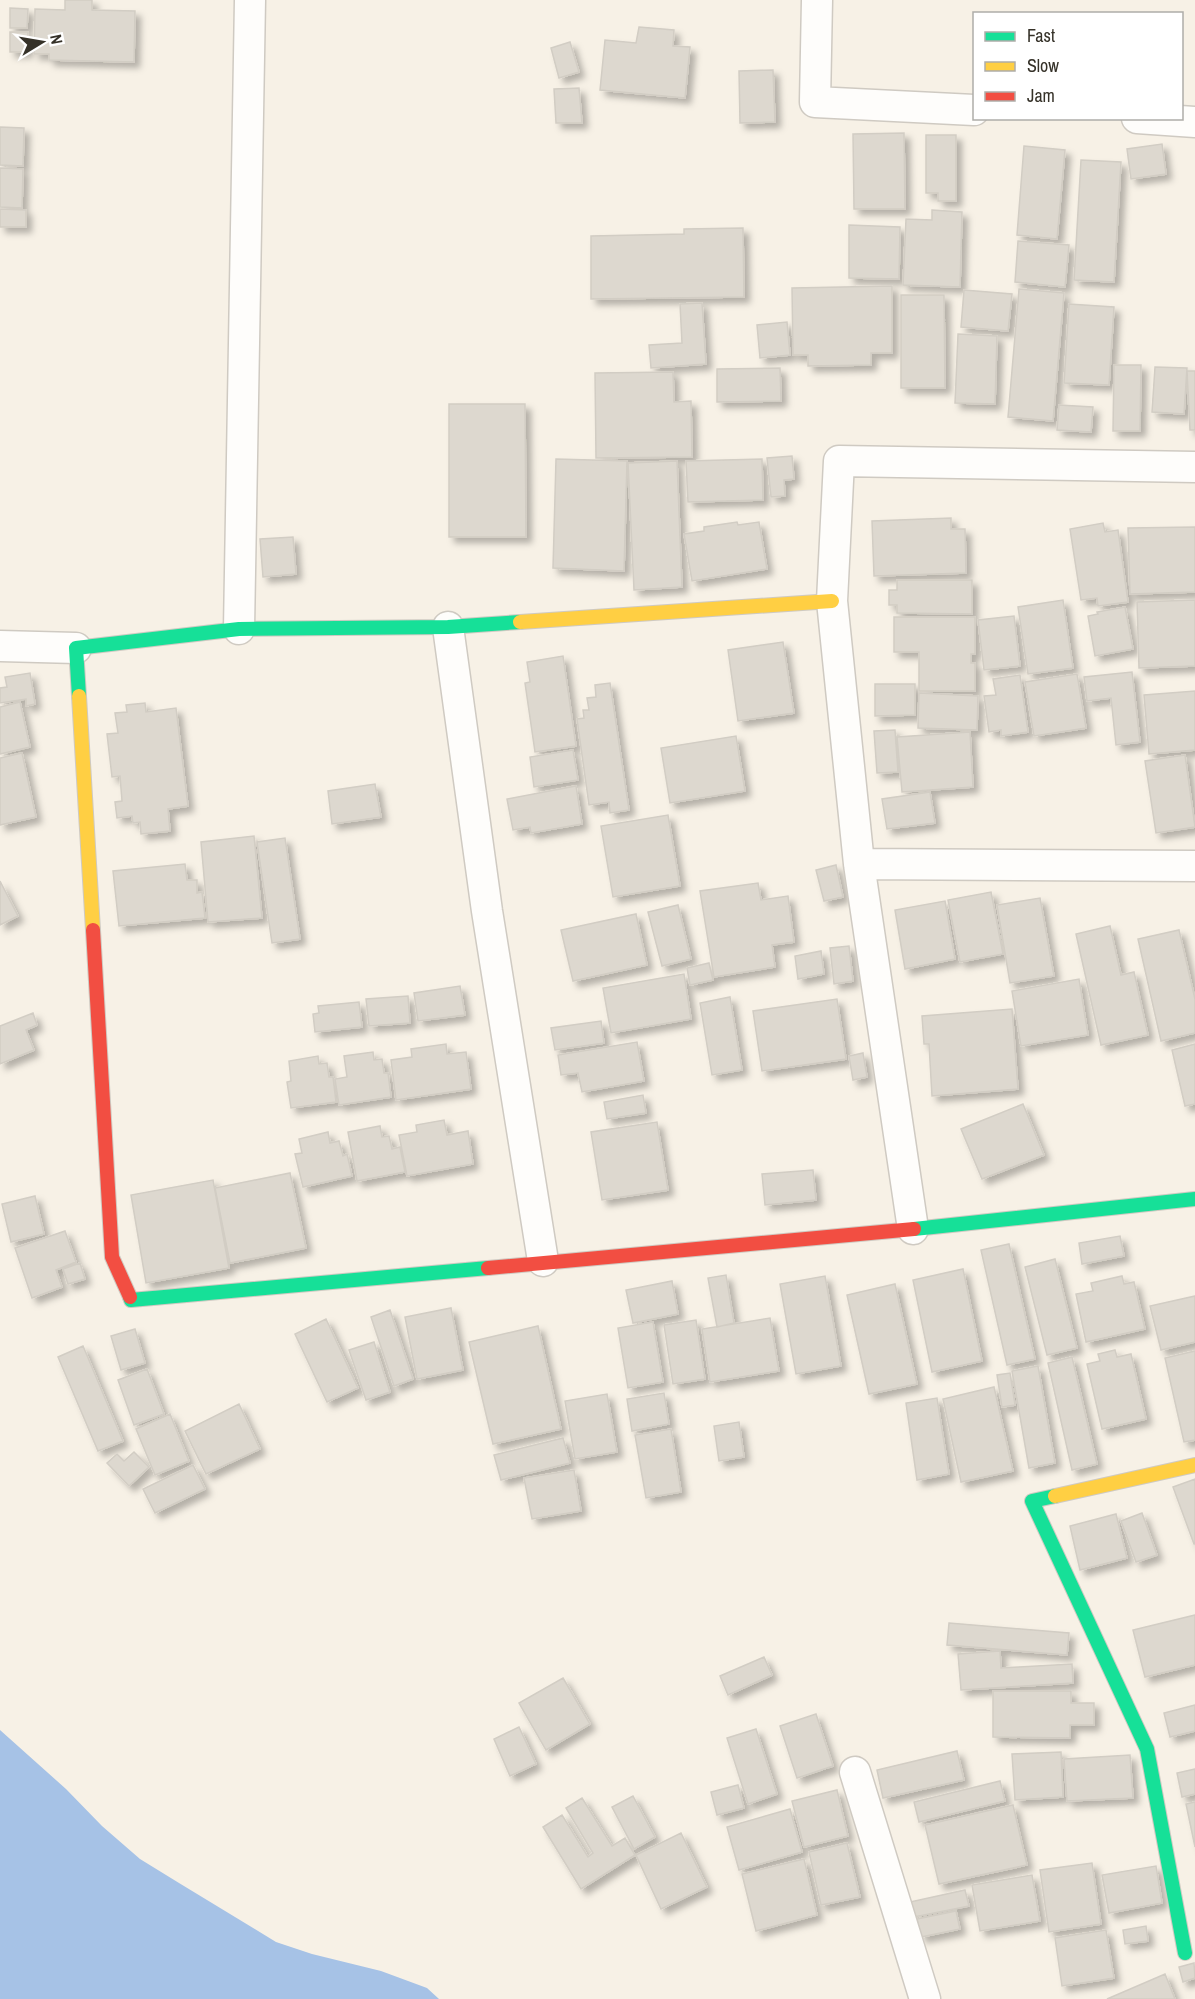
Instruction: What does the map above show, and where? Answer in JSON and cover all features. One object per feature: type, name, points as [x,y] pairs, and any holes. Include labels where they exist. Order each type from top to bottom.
[{"type":"street","points":[[239,629],[250,0]]},
{"type":"street","points":[[816,0],[815,102],[973,110]]},
{"type":"street","points":[[1166,120],[1195,122]]},
{"type":"street","points":[[913,1229],[859,864],[832,601],[839,460],[1195,467]]},
{"type":"street","points":[[0,646],[76,648],[239,629],[448,627],[832,601]]},
{"type":"street","points":[[448,627],[488,911],[543,1261]]},
{"type":"street","points":[[76,648],[112,1257],[131,1300],[913,1229],[1195,1199]]},
{"type":"street","points":[[859,864],[1195,866]]},
{"type":"street","points":[[1185,1953],[1147,1749],[1032,1501],[1195,1465]]},
{"type":"street","points":[[855,1772],[925,1999]]},
{"type":"water","points":[[0,1730],[140,1859],[179,1883],[276,1942],[312,1954],[381,1971],[427,1988],[439,1999],[0,1999]]},
{"type":"building","points":[[65,0],[92,0],[92,10],[135,11],[134,62],[49,60],[49,54],[34,54],[35,9],[65,10]]},
{"type":"building","points":[[10,8],[28,9],[27,28],[10,28]]},
{"type":"building","points":[[639,27],[674,30],[673,46],[690,47],[685,98],[600,90],[605,40],[636,43]]},
{"type":"building","points":[[10,32],[28,32],[27,52],[10,52]]},
{"type":"building","points":[[570,42],[579,72],[559,78],[551,48]]},
{"type":"building","points":[[773,70],[775,122],[740,123],[739,71]]},
{"type":"building","points":[[579,88],[582,123],[556,123],[554,89]]},
{"type":"building","points":[[0,127],[24,128],[23,166],[0,165]]},
{"type":"building","points":[[904,133],[905,209],[854,209],[853,134]]},
{"type":"building","points":[[926,135],[956,135],[956,201],[938,201],[938,193],[926,193]]},
{"type":"building","points":[[1162,144],[1166,174],[1131,179],[1127,149]]},
{"type":"building","points":[[1024,146],[1065,150],[1057,239],[1017,235]]},
{"type":"building","points":[[1081,160],[1121,162],[1114,282],[1074,280]]},
{"type":"building","points":[[0,168],[23,169],[22,208],[0,207]]},
{"type":"building","points":[[0,209],[26,210],[26,227],[0,227]]},
{"type":"building","points":[[932,210],[962,212],[960,287],[903,285],[906,219],[932,220]]},
{"type":"building","points":[[849,225],[900,227],[899,279],[849,278]]},
{"type":"building","points":[[743,228],[744,297],[591,299],[591,236],[684,234],[684,229]]},
{"type":"building","points":[[1018,241],[1069,245],[1065,287],[1015,282]]},
{"type":"building","points":[[892,286],[892,353],[871,353],[871,365],[808,366],[808,355],[793,355],[792,288]]},
{"type":"building","points":[[1019,289],[1064,293],[1053,421],[1008,417]]},
{"type":"building","points":[[964,290],[1012,294],[1008,331],[961,327]]},
{"type":"building","points":[[901,295],[944,295],[945,388],[901,388]]},
{"type":"building","points":[[702,303],[706,364],[651,368],[649,345],[682,343],[680,304]]},
{"type":"building","points":[[1069,304],[1114,307],[1109,385],[1064,383]]},
{"type":"building","points":[[787,322],[790,355],[760,358],[757,325]]},
{"type":"building","points":[[958,334],[997,336],[995,404],[955,403]]},
{"type":"building","points":[[1114,365],[1141,365],[1140,431],[1113,431]]},
{"type":"building","points":[[1155,367],[1187,368],[1184,414],[1152,412]]},
{"type":"building","points":[[780,368],[781,401],[717,402],[717,369]]},
{"type":"building","points":[[1187,371],[1195,371],[1195,430],[1190,430]]},
{"type":"building","points":[[673,372],[674,402],[691,401],[692,457],[596,458],[595,373]]},
{"type":"building","points":[[449,404],[525,404],[526,537],[449,537]]},
{"type":"building","points":[[1059,405],[1093,407],[1091,432],[1057,430]]},
{"type":"building","points":[[792,456],[794,479],[784,480],[785,496],[771,497],[767,458]]},
{"type":"building","points":[[556,459],[627,461],[624,571],[553,568]]},
{"type":"building","points":[[762,459],[763,500],[688,502],[686,461]]},
{"type":"building","points":[[677,461],[682,587],[634,590],[628,463]]},
{"type":"building","points":[[951,518],[951,529],[965,529],[966,573],[874,576],[872,521]]},
{"type":"building","points":[[737,522],[738,525],[759,522],[767,569],[692,581],[684,534],[704,531],[704,527]]},
{"type":"building","points":[[1103,523],[1105,532],[1118,530],[1128,602],[1098,606],[1097,598],[1081,600],[1070,529]]},
{"type":"building","points":[[1195,527],[1195,592],[1130,594],[1128,528]]},
{"type":"building","points":[[293,537],[296,574],[263,577],[260,539]]},
{"type":"building","points":[[897,580],[972,580],[972,614],[897,613],[897,605],[889,605],[889,590],[897,590]]},
{"type":"building","points":[[1063,600],[1073,668],[1028,674],[1018,607]]},
{"type":"building","points":[[1195,600],[1195,666],[1139,668],[1137,602]]},
{"type":"building","points":[[1125,607],[1133,649],[1095,656],[1088,616]]},
{"type":"building","points":[[1014,616],[1020,666],[984,670],[978,620]]},
{"type":"building","points":[[894,617],[975,617],[975,654],[971,654],[971,663],[975,663],[975,691],[919,691],[919,652],[894,652]]},
{"type":"building","points":[[783,642],[794,713],[738,721],[728,650]]},
{"type":"building","points":[[563,656],[576,746],[535,752],[525,683],[530,682],[527,662]]},
{"type":"building","points":[[1132,672],[1140,742],[1116,745],[1111,698],[1087,701],[1084,677]]},
{"type":"building","points":[[30,673],[35,704],[26,706],[26,699],[0,703],[0,688],[7,687],[5,677]]},
{"type":"building","points":[[1077,674],[1086,728],[1034,736],[1025,682]]},
{"type":"building","points":[[1020,675],[1028,732],[1001,736],[1001,730],[989,732],[984,696],[996,695],[993,679]]},
{"type":"building","points":[[610,683],[629,810],[610,813],[609,802],[589,805],[577,719],[584,718],[583,710],[589,710],[587,698],[596,697],[595,685]]},
{"type":"building","points":[[875,684],[915,684],[915,715],[875,716]]},
{"type":"building","points":[[1195,691],[1195,750],[1149,754],[1144,695]]},
{"type":"building","points":[[919,693],[978,696],[977,730],[918,728]]},
{"type":"building","points":[[20,702],[30,747],[0,754],[0,707]]},
{"type":"building","points":[[145,703],[146,712],[176,708],[188,806],[168,809],[170,831],[141,834],[140,822],[133,823],[132,816],[117,818],[115,802],[122,801],[120,776],[112,777],[107,734],[118,733],[115,713],[127,712],[126,705]]},
{"type":"building","points":[[895,730],[898,772],[877,773],[874,731]]},
{"type":"building","points":[[970,732],[973,787],[902,792],[897,737]]},
{"type":"building","points":[[736,736],[745,791],[670,803],[661,748]]},
{"type":"building","points":[[573,750],[578,780],[534,787],[530,757]]},
{"type":"building","points":[[22,753],[36,817],[0,825],[0,758]]},
{"type":"building","points":[[1185,755],[1195,827],[1156,833],[1145,761]]},
{"type":"building","points":[[375,784],[381,817],[332,824],[328,791]]},
{"type":"building","points":[[576,786],[582,824],[531,833],[530,827],[513,830],[507,799]]},
{"type":"building","points":[[930,792],[935,823],[887,829],[882,799]]},
{"type":"building","points":[[668,815],[680,886],[613,897],[601,826]]},
{"type":"building","points":[[254,836],[262,918],[208,922],[201,842]]},
{"type":"building","points":[[285,838],[300,939],[272,943],[257,842]]},
{"type":"building","points":[[185,864],[187,880],[197,880],[197,893],[202,892],[205,918],[119,926],[113,871]]},
{"type":"building","points":[[836,865],[843,897],[824,901],[816,870]]},
{"type":"building","points":[[0,881],[18,916],[0,925]]},
{"type":"building","points":[[758,883],[761,900],[788,896],[794,942],[772,945],[775,967],[714,977],[700,891]]},
{"type":"building","points":[[991,892],[1003,954],[960,962],[948,900]]},
{"type":"building","points":[[1040,898],[1054,976],[1010,983],[997,905]]},
{"type":"building","points":[[945,901],[955,959],[905,969],[895,910]]},
{"type":"building","points":[[678,905],[691,959],[662,966],[648,912]]},
{"type":"building","points":[[636,914],[647,965],[573,981],[561,930]]},
{"type":"building","points":[[1110,926],[1121,975],[1134,972],[1148,1035],[1101,1045],[1076,934]]},
{"type":"building","points":[[1179,930],[1195,999],[1195,1033],[1161,1041],[1138,939]]},
{"type":"building","points":[[849,946],[853,981],[834,984],[830,948]]},
{"type":"building","points":[[821,951],[824,974],[798,979],[795,956]]},
{"type":"building","points":[[709,963],[713,980],[690,985],[687,968]]},
{"type":"building","points":[[684,974],[691,1019],[611,1033],[603,988]]},
{"type":"building","points":[[1079,979],[1088,1035],[1021,1046],[1012,991]]},
{"type":"building","points":[[460,986],[465,1015],[418,1021],[414,993]]},
{"type":"building","points":[[408,996],[410,1023],[369,1026],[366,999]]},
{"type":"building","points":[[730,997],[742,1070],[712,1075],[700,1003]]},
{"type":"building","points":[[837,999],[846,1059],[762,1071],[753,1011]]},
{"type":"building","points":[[359,1002],[362,1027],[315,1032],[313,1014],[319,1013],[318,1006]]},
{"type":"building","points":[[1012,1009],[1018,1089],[932,1096],[929,1044],[924,1044],[922,1016]]},
{"type":"building","points":[[33,1013],[37,1025],[26,1030],[34,1050],[0,1064],[0,1026]]},
{"type":"building","points":[[601,1021],[604,1043],[555,1050],[551,1028]]},
{"type":"building","points":[[637,1042],[644,1081],[582,1092],[578,1073],[561,1075],[558,1055]]},
{"type":"building","points":[[446,1044],[447,1054],[466,1052],[471,1089],[396,1100],[391,1060],[412,1057],[411,1049]]},
{"type":"building","points":[[1195,1044],[1195,1104],[1185,1106],[1172,1050]]},
{"type":"building","points":[[373,1052],[374,1060],[382,1059],[384,1073],[388,1073],[391,1097],[339,1105],[335,1079],[347,1077],[344,1056]]},
{"type":"building","points":[[863,1053],[867,1077],[853,1080],[849,1056]]},
{"type":"building","points":[[318,1056],[319,1064],[327,1063],[329,1077],[333,1077],[336,1102],[291,1108],[287,1082],[291,1081],[289,1061]]},
{"type":"building","points":[[643,1095],[646,1113],[607,1119],[604,1102]]},
{"type":"building","points":[[1023,1104],[1044,1155],[982,1179],[961,1129]]},
{"type":"building","points":[[444,1120],[447,1135],[468,1131],[473,1164],[407,1176],[399,1135],[417,1132],[416,1125]]},
{"type":"building","points":[[657,1122],[668,1190],[602,1200],[591,1132]]},
{"type":"building","points":[[380,1126],[382,1137],[389,1136],[392,1149],[400,1147],[405,1172],[357,1181],[348,1132]]},
{"type":"building","points":[[328,1132],[330,1143],[339,1141],[343,1156],[347,1154],[352,1176],[303,1187],[295,1154],[302,1153],[299,1139]]},
{"type":"building","points":[[813,1170],[816,1200],[765,1205],[762,1174]]},
{"type":"building","points":[[290,1173],[306,1248],[230,1263],[215,1188]]},
{"type":"building","points":[[213,1180],[229,1268],[146,1283],[131,1195]]},
{"type":"building","points":[[35,1196],[44,1234],[11,1242],[2,1204]]},
{"type":"building","points":[[65,1231],[76,1262],[56,1270],[62,1287],[32,1298],[15,1248]]},
{"type":"building","points":[[1120,1236],[1124,1256],[1082,1264],[1079,1243]]},
{"type":"building","points":[[1009,1244],[1035,1359],[1007,1365],[981,1250]]},
{"type":"building","points":[[1055,1259],[1077,1348],[1047,1355],[1025,1267]]},
{"type":"building","points":[[80,1263],[85,1279],[68,1284],[63,1269]]},
{"type":"building","points":[[963,1269],[982,1361],[932,1372],[913,1280]]},
{"type":"building","points":[[726,1275],[734,1323],[717,1327],[708,1278]]},
{"type":"building","points":[[825,1276],[841,1366],[796,1374],[780,1284]]},
{"type":"building","points":[[1122,1276],[1124,1284],[1134,1282],[1145,1329],[1086,1342],[1076,1294],[1093,1291],[1091,1283]]},
{"type":"building","points":[[672,1281],[678,1314],[633,1323],[626,1290]]},
{"type":"building","points":[[895,1284],[917,1384],[869,1394],[847,1295]]},
{"type":"building","points":[[1195,1296],[1195,1342],[1161,1350],[1150,1306]]},
{"type":"building","points":[[451,1308],[463,1370],[417,1379],[405,1317]]},
{"type":"building","points":[[390,1310],[413,1379],[394,1386],[371,1317]]},
{"type":"building","points":[[770,1318],[779,1371],[710,1382],[702,1329]]},
{"type":"building","points":[[326,1319],[358,1388],[327,1402],[295,1334]]},
{"type":"building","points":[[696,1320],[705,1379],[673,1384],[664,1325]]},
{"type":"building","points":[[653,1322],[663,1382],[628,1388],[618,1328]]},
{"type":"building","points":[[538,1326],[561,1429],[493,1444],[469,1342]]},
{"type":"building","points":[[135,1329],[145,1363],[121,1370],[111,1336]]},
{"type":"building","points":[[374,1342],[390,1392],[366,1400],[349,1350]]},
{"type":"building","points":[[83,1346],[123,1441],[98,1451],[58,1357]]},
{"type":"building","points":[[1115,1350],[1117,1357],[1131,1354],[1146,1419],[1102,1429],[1087,1364],[1100,1361],[1098,1354]]},
{"type":"building","points":[[1195,1351],[1195,1440],[1184,1442],[1165,1358]]},
{"type":"building","points":[[1072,1357],[1097,1464],[1072,1470],[1048,1363]]},
{"type":"building","points":[[1038,1366],[1055,1463],[1029,1468],[1012,1371]]},
{"type":"building","points":[[147,1369],[164,1414],[134,1425],[118,1380]]},
{"type":"building","points":[[1010,1373],[1015,1405],[1002,1407],[997,1375]]},
{"type":"building","points":[[994,1387],[1013,1471],[961,1482],[943,1399]]},
{"type":"building","points":[[664,1393],[669,1424],[632,1431],[627,1399]]},
{"type":"building","points":[[607,1394],[617,1452],[575,1459],[565,1401]]},
{"type":"building","points":[[937,1398],[949,1474],[917,1480],[906,1403]]},
{"type":"building","points":[[239,1404],[260,1449],[206,1474],[185,1431]]},
{"type":"building","points":[[170,1414],[189,1461],[155,1475],[136,1429]]},
{"type":"building","points":[[739,1422],[744,1457],[719,1461],[714,1426]]},
{"type":"building","points":[[671,1429],[681,1492],[646,1498],[635,1435]]},
{"type":"building","points":[[563,1438],[570,1463],[501,1480],[494,1455]]},
{"type":"building","points":[[134,1452],[149,1467],[129,1486],[107,1463],[117,1454],[124,1461]]},
{"type":"building","points":[[193,1465],[205,1489],[155,1513],[143,1489]]},
{"type":"building","points":[[574,1470],[581,1511],[532,1519],[524,1478]]},
{"type":"building","points":[[1195,1479],[1195,1544],[1194,1544],[1173,1487]]},
{"type":"building","points":[[1142,1513],[1157,1555],[1136,1562],[1121,1521]]},
{"type":"building","points":[[1116,1514],[1127,1558],[1080,1570],[1070,1526]]},
{"type":"building","points":[[1195,1615],[1195,1665],[1145,1677],[1133,1630]]},
{"type":"building","points":[[949,1623],[1069,1633],[1067,1655],[947,1645]]},
{"type":"building","points":[[1000,1651],[1001,1668],[1072,1664],[1073,1683],[961,1690],[958,1654]]},
{"type":"building","points":[[764,1657],[772,1675],[728,1695],[720,1676]]},
{"type":"building","points":[[563,1678],[590,1724],[546,1750],[519,1703]]},
{"type":"building","points":[[993,1691],[1071,1691],[1071,1703],[1094,1703],[1094,1725],[1070,1725],[1070,1738],[993,1737]]},
{"type":"building","points":[[1195,1705],[1195,1731],[1170,1737],[1164,1713]]},
{"type":"building","points":[[816,1714],[833,1766],[797,1778],[780,1726]]},
{"type":"building","points":[[519,1727],[536,1764],[510,1776],[494,1739]]},
{"type":"building","points":[[756,1729],[777,1794],[748,1804],[727,1738]]},
{"type":"building","points":[[957,1751],[964,1780],[883,1798],[877,1770]]},
{"type":"building","points":[[1061,1752],[1063,1797],[1015,1800],[1012,1754]]},
{"type":"building","points":[[1130,1755],[1133,1798],[1067,1801],[1064,1759]]},
{"type":"building","points":[[1195,1769],[1195,1794],[1182,1797],[1177,1773]]},
{"type":"building","points":[[1000,1781],[1005,1801],[919,1822],[914,1802]]},
{"type":"building","points":[[738,1785],[744,1808],[717,1815],[711,1792]]},
{"type":"building","points":[[837,1790],[848,1836],[804,1847],[792,1801]]},
{"type":"building","points":[[633,1796],[655,1837],[634,1849],[612,1807]]},
{"type":"building","points":[[582,1798],[612,1846],[625,1838],[635,1855],[581,1889],[543,1827],[562,1815],[588,1857],[593,1853],[566,1808]]},
{"type":"building","points":[[1195,1802],[1195,1847],[1186,1804]]},
{"type":"building","points":[[1013,1805],[1027,1865],[939,1884],[925,1825]]},
{"type":"building","points":[[790,1809],[802,1852],[739,1870],[727,1827]]},
{"type":"building","points":[[681,1833],[707,1887],[661,1909],[636,1855]]},
{"type":"building","points":[[847,1843],[860,1897],[821,1905],[809,1852]]},
{"type":"building","points":[[804,1859],[817,1915],[756,1931],[742,1874]]},
{"type":"building","points":[[1092,1863],[1101,1924],[1049,1932],[1040,1870]]},
{"type":"building","points":[[1156,1866],[1162,1903],[1109,1913],[1102,1875]]},
{"type":"building","points":[[1032,1875],[1040,1921],[980,1931],[972,1885]]},
{"type":"building","points":[[965,1890],[969,1906],[914,1917],[910,1902]]},
{"type":"building","points":[[956,1911],[960,1929],[921,1937],[917,1919]]},
{"type":"building","points":[[1146,1926],[1148,1941],[1125,1944],[1123,1930]]},
{"type":"building","points":[[1106,1930],[1114,1978],[1062,1986],[1055,1938]]},
{"type":"building","points":[[1194,1963],[1195,1978],[1183,1982],[1179,1967]]},
{"type":"building","points":[[1165,1974],[1175,1999],[1107,1999]]},
{"type":"traffic: fast","points":[[79,696],[76,648],[239,629],[448,627],[520,622]]},
{"type":"traffic: fast","points":[[914,1229],[1195,1199]]},
{"type":"traffic: fast","points":[[130,1297],[131,1300],[488,1268]]},
{"type":"traffic: fast","points":[[1055,1496],[1032,1501],[1147,1749],[1185,1953]]},
{"type":"traffic: slow","points":[[520,622],[832,601]]},
{"type":"traffic: slow","points":[[79,696],[93,930]]},
{"type":"traffic: slow","points":[[1055,1496],[1195,1465]]},
{"type":"traffic: jam","points":[[93,930],[112,1257],[130,1297]]},
{"type":"traffic: jam","points":[[488,1268],[914,1229]]}]
